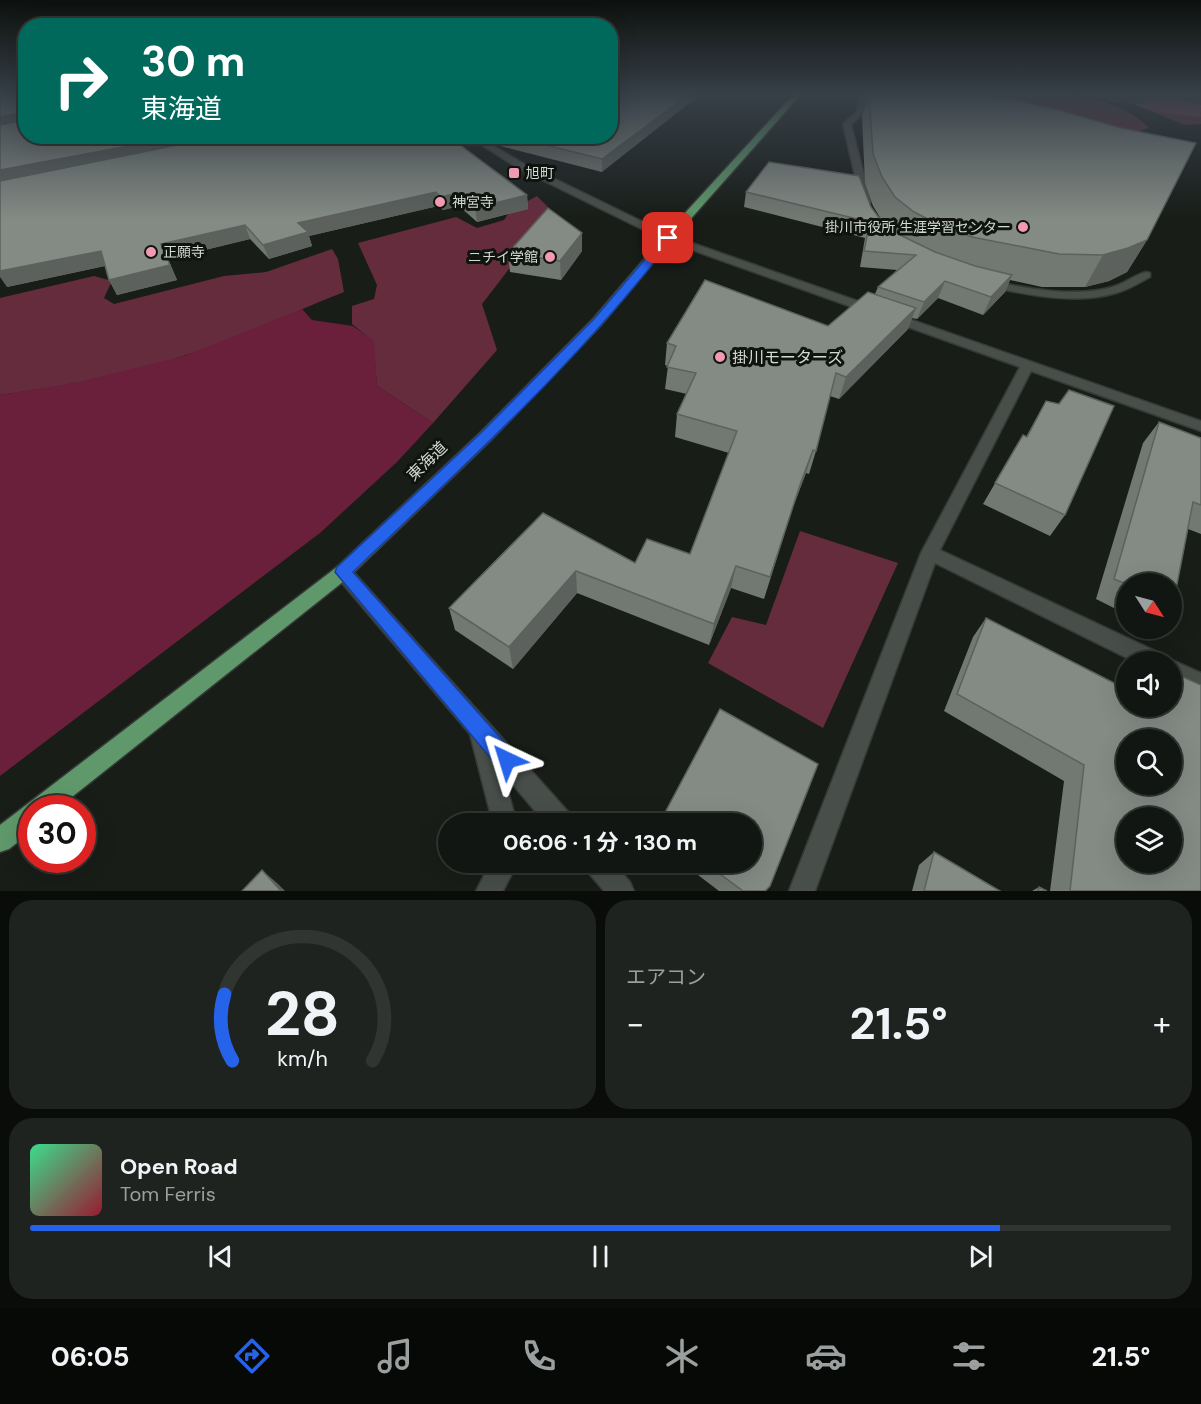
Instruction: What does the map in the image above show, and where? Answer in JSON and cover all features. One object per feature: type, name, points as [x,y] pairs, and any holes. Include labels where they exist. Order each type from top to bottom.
[{"type":"main road","name":"東海道","points":[[57,795],[343,572],[486,436],[589,330],[760,136]]},
{"type":"main road","points":[[0,840],[18,826]]},
{"type":"street","points":[[850,136],[871,213]]},
{"type":"street","points":[[171,144],[182,153]]},
{"type":"street","points":[[484,144],[521,166],[668,238],[1201,426]]},
{"type":"street","points":[[170,156],[193,152]]},
{"type":"street","points":[[972,279],[1010,288],[1065,293],[1113,291],[1146,275]]},
{"type":"street","points":[[802,891],[930,553],[1027,365]]},
{"type":"street","points":[[930,553],[1134,651]]},
{"type":"street","points":[[343,572],[552,813]]},
{"type":"street","points":[[1182,674],[1201,683]]},
{"type":"street","points":[[479,729],[502,813]]},
{"type":"street","points":[[489,891],[500,873]]},
{"type":"street","points":[[605,873],[621,891]]},
{"type":"shaded area","points":[[537,196],[548,207],[547,220],[482,304],[497,350],[433,423],[377,386],[373,341],[352,324],[352,306],[374,299],[377,285],[358,243],[456,217],[477,228],[504,220],[510,211]]},
{"type":"shaded area","points":[[332,249],[338,259],[344,292],[224,341],[161,363],[93,380],[0,395],[0,298],[94,276],[112,281],[104,298],[114,304],[224,276],[266,272]]},
{"type":"shaded area","points":[[302,309],[312,320],[353,326],[374,341],[377,386],[433,423],[397,462],[320,533],[0,776],[0,395],[74,383],[184,356]]},
{"type":"shaded area","points":[[800,531],[898,563],[823,728],[708,663],[732,617],[766,625]]},
{"type":"building","points":[[0,136],[18,136],[18,144],[139,144],[0,170]]},
{"type":"building","points":[[618,136],[633,136],[602,159],[541,144],[618,144]]},
{"type":"building","name":"掛川市役所 生涯学習センター","points":[[872,136],[1159,136],[1196,143],[1147,240],[1103,255],[1059,254],[972,237],[940,225],[914,212],[895,197],[882,177],[873,154]]},
{"type":"building","points":[[459,144],[527,195],[475,208],[457,193],[441,197],[436,192],[298,223],[308,232],[263,245],[245,225],[161,244],[170,265],[109,280],[101,251],[0,271],[0,181],[177,145]]},
{"type":"building","points":[[769,162],[859,176],[871,207],[879,218],[902,236],[935,252],[975,266],[1012,275],[991,297],[945,281],[924,302],[878,287],[916,255],[864,251],[870,222],[746,192]]},
{"type":"building","points":[[548,208],[582,233],[560,261],[508,253]]},
{"type":"building","points":[[705,280],[828,326],[868,292],[916,308],[846,377],[836,373],[816,451],[813,450],[800,485],[770,577],[736,566],[714,624],[576,571],[509,647],[449,608],[543,513],[635,563],[647,539],[690,554],[737,431],[677,414],[696,373],[667,367],[676,346],[667,343]]},
{"type":"building","points":[[1069,390],[1114,406],[1065,515],[995,483],[1023,435],[1027,437],[1046,401],[1059,404]]},
{"type":"building","points":[[1159,422],[1201,438],[1201,505],[1193,502],[1179,573],[1116,573],[1116,580],[1114,579]]},
{"type":"building","points":[[986,618],[1116,684],[1116,717],[1182,717],[1182,676],[1201,685],[1201,891],[1070,891],[1084,765],[957,694]]},
{"type":"building","points":[[720,709],[818,764],[770,886],[765,891],[743,891],[719,873],[762,873],[762,813],[665,813]]},
{"type":"building","points":[[934,852],[1000,891],[924,891]]},
{"type":"building","points":[[262,870],[281,891],[242,891]]},
{"type":"place","name":"旭町","points":[[514,173]]},
{"type":"place","name":"神宮寺","points":[[440,202]]},
{"type":"place","name":"掛川市役所 生涯学習センター","points":[[1023,227]]},
{"type":"place","name":"正願寺","points":[[151,252]]},
{"type":"place","name":"ニチイ学館","points":[[550,257]]},
{"type":"place","name":"掛川モーターズ","points":[[720,357]]},
{"type":"route","points":[[507,760],[343,572],[486,436],[565,355],[597,322],[668,238]]}]
